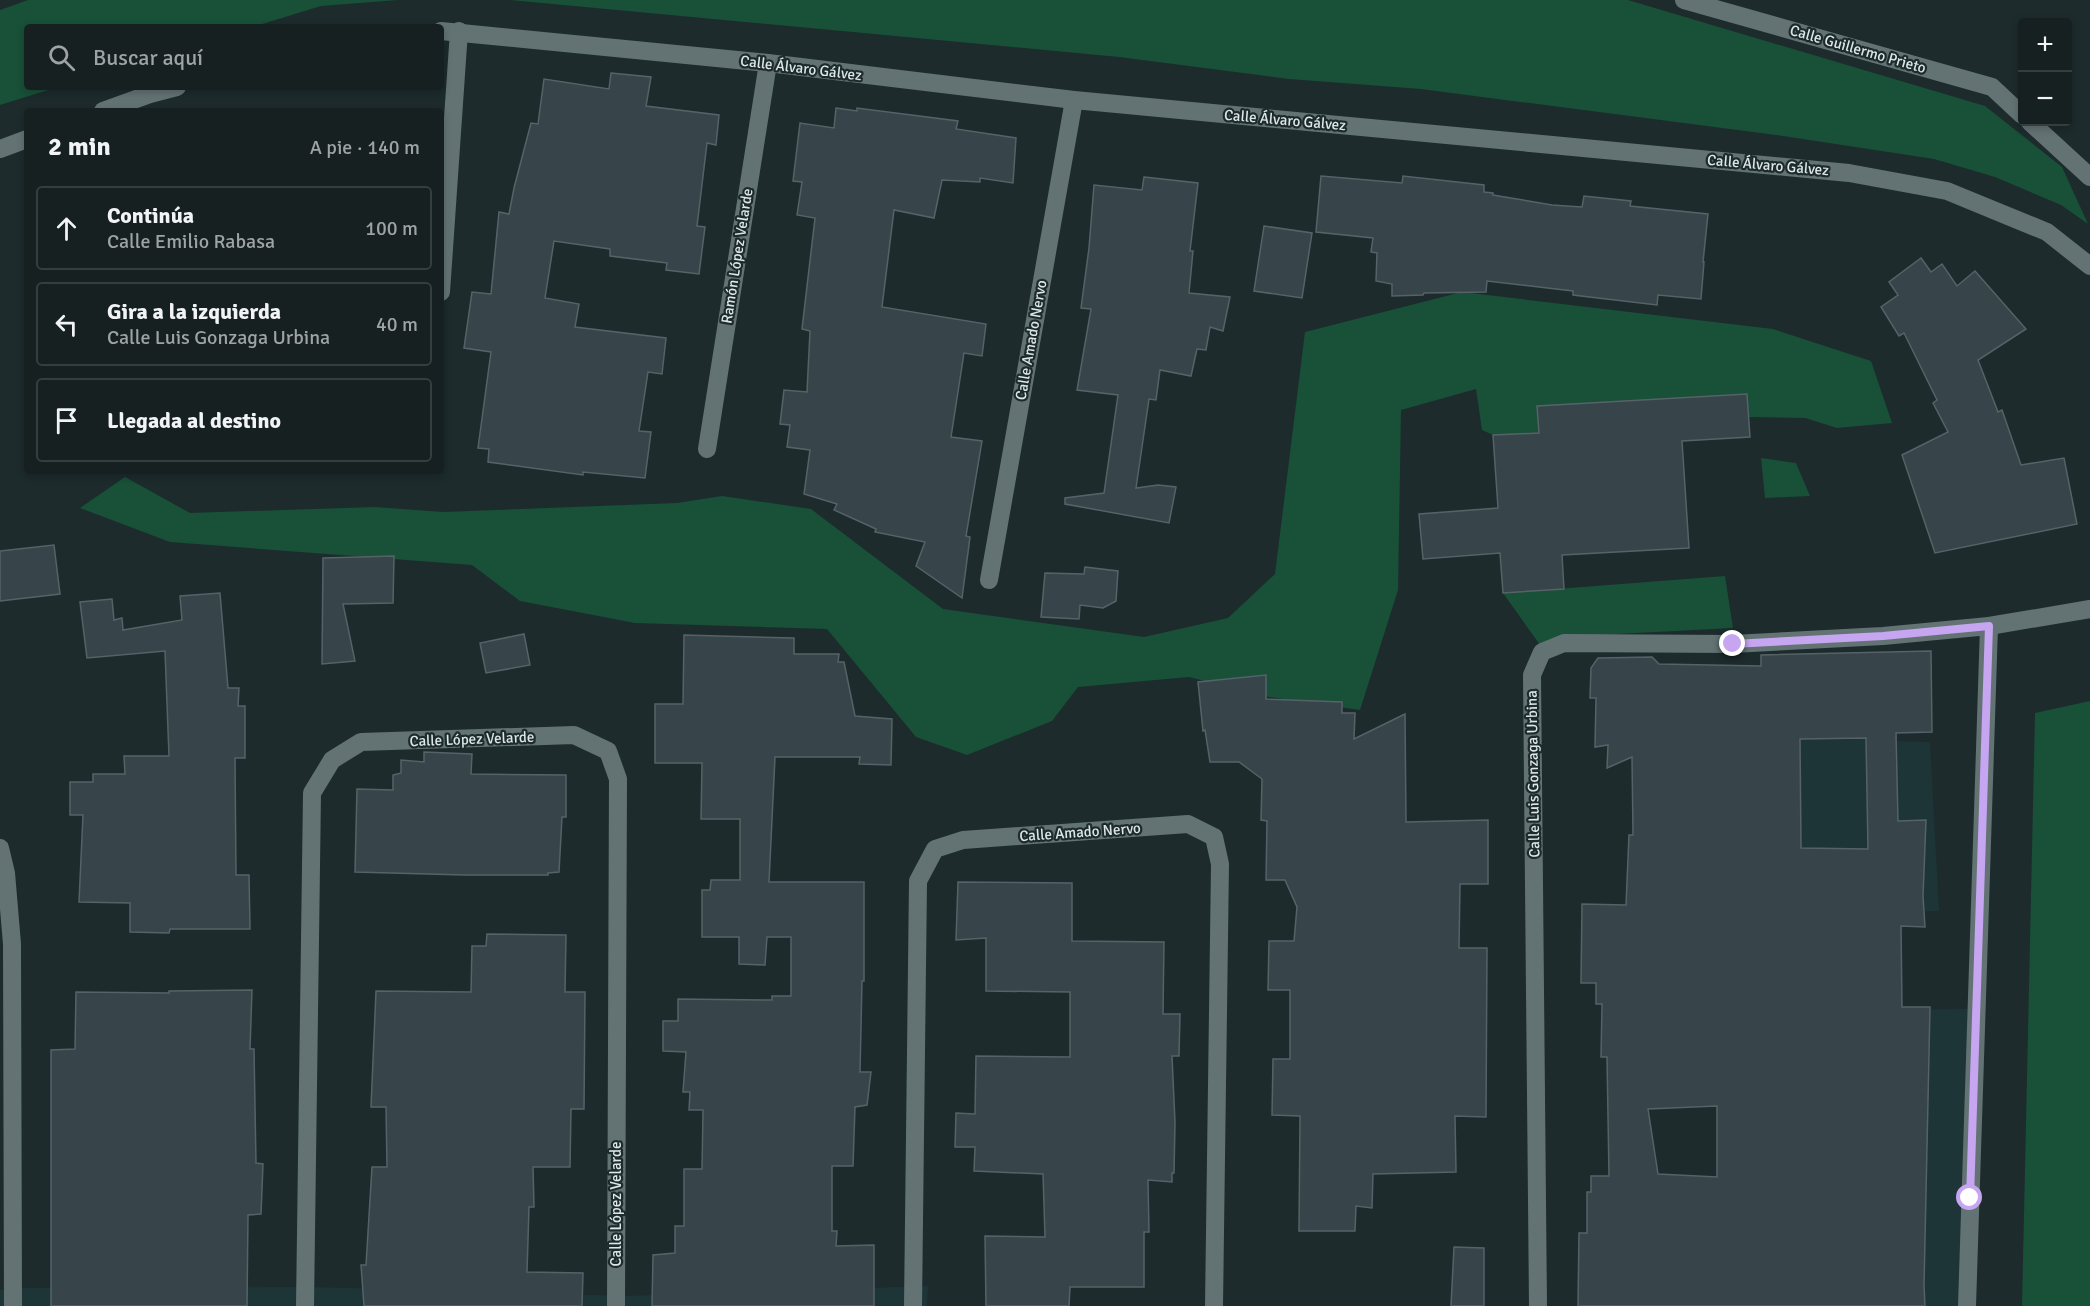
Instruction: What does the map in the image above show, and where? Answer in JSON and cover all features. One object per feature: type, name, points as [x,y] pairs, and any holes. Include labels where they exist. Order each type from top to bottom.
[{"type":"street","name":"Calle Guillermo Prieto","points":[[1684,0],[1992,87],[2018,111]]},
{"type":"street","name":"Calle Álvaro Gálvez","points":[[444,31],[768,63],[1074,100],[1850,173],[1947,190],[2047,232],[2090,266]]},
{"type":"street","points":[[444,249],[459,32]]},
{"type":"street","name":"Ramón López Velarde","points":[[707,449],[768,63]]},
{"type":"street","points":[[118,108],[149,102],[171,90]]},
{"type":"street","name":"Calle Amado Nervo","points":[[988,580],[1074,100]]},
{"type":"street","points":[[2034,126],[2090,177]]},
{"type":"street","points":[[0,149],[24,140]]},
{"type":"street","name":"Calle Luis Gonzaga Urbina","points":[[1538,1306],[1532,675],[1542,652],[1564,643],[1733,644],[1883,636],[1989,626],[2090,609]]},
{"type":"street","points":[[1967,1306],[1989,626]]},
{"type":"street","name":"Calle López Velarde","points":[[305,1306],[312,794],[332,760],[361,742],[573,735],[608,752],[618,779],[616,1306]]},
{"type":"street","name":"Calle Amado Nervo","points":[[913,1306],[918,881],[935,849],[963,840],[1188,824],[1214,837],[1220,864],[1214,1306]]},
{"type":"street","points":[[0,848],[12,944],[13,1306]]},
{"type":"shaded area","points":[[1744,709],[1884,741],[1930,742],[1939,911],[1761,915]]},
{"type":"shaded area","points":[[1976,1009],[1967,1306],[1846,1306],[1837,1010]]},
{"type":"shaded area","points":[[928,1286],[927,1306],[0,1306],[0,1290],[18,1288],[309,1287],[625,1296]]},
{"type":"green space","points":[[28,0],[398,0],[321,6],[262,24],[24,24],[24,90],[48,90],[0,105],[0,10]]},
{"type":"green space","points":[[510,0],[1628,0],[1985,106],[2062,167],[2088,224],[2061,205],[1995,177],[1934,159],[1783,136],[1421,89],[1289,79],[1119,57]]},
{"type":"green space","points":[[1462,292],[1773,329],[1871,361],[1892,423],[1837,428],[1805,418],[1748,417],[1747,394],[1537,407],[1539,433],[1493,435],[1482,430],[1476,389],[1401,410],[1398,590],[1360,710],[1263,696],[1189,677],[1078,687],[1052,721],[967,755],[916,737],[827,629],[635,623],[520,601],[472,565],[170,542],[80,508],[125,477],[190,513],[375,507],[443,512],[677,503],[722,496],[811,509],[943,609],[1144,637],[1228,618],[1275,574],[1305,332]]},
{"type":"green space","points":[[1761,458],[1796,463],[1810,496],[1765,498]]},
{"type":"green space","points":[[1725,576],[1733,628],[1560,637],[1540,645],[1503,593]]},
{"type":"green space","points":[[2090,701],[2090,1306],[2022,1306],[2035,713]]},
{"type":"building","points":[[611,73],[651,77],[646,106],[719,115],[716,145],[707,143],[697,226],[705,227],[699,274],[666,270],[667,263],[610,256],[610,249],[554,241],[545,298],[579,304],[575,327],[666,338],[662,374],[648,372],[639,431],[651,432],[645,478],[583,472],[583,475],[488,462],[489,449],[478,448],[491,352],[464,348],[472,292],[491,294],[499,212],[509,214],[531,123],[538,124],[544,79],[609,89]]},
{"type":"building","points":[[836,108],[857,111],[857,108],[958,121],[956,129],[1016,138],[1013,183],[980,178],[980,182],[942,180],[934,218],[894,210],[882,307],[986,324],[982,356],[964,353],[951,437],[982,441],[966,536],[970,537],[962,598],[916,566],[925,542],[875,532],[876,529],[834,510],[837,504],[804,494],[810,450],[787,447],[790,425],[780,424],[784,390],[807,392],[810,331],[802,329],[815,218],[797,215],[802,182],[793,181],[800,123],[834,128]]},
{"type":"building","points":[[1321,176],[1402,183],[1403,176],[1484,185],[1484,192],[1493,193],[1493,195],[1552,205],[1582,207],[1584,196],[1631,201],[1630,206],[1708,214],[1701,299],[1658,295],[1657,305],[1573,295],[1573,291],[1487,281],[1486,292],[1392,296],[1392,284],[1376,281],[1377,253],[1371,252],[1373,238],[1316,232]]},
{"type":"building","points":[[1144,177],[1198,183],[1190,251],[1193,251],[1189,293],[1230,297],[1223,331],[1210,327],[1206,350],[1197,349],[1191,376],[1160,370],[1156,400],[1149,399],[1136,488],[1158,485],[1176,487],[1169,523],[1065,504],[1065,498],[1104,493],[1118,395],[1077,390],[1091,309],[1081,308],[1094,185],[1142,190]]},
{"type":"building","points":[[1264,226],[1312,233],[1302,298],[1254,291]]},
{"type":"building","points":[[1921,258],[1931,272],[1942,264],[1957,286],[1975,271],[2026,329],[1978,360],[1998,412],[2002,410],[2021,465],[2064,458],[2077,524],[1935,553],[1902,455],[1948,432],[1933,403],[1937,400],[1904,333],[1899,336],[1881,307],[1898,295],[1889,282]]},
{"type":"building","points":[[1747,394],[1750,437],[1682,441],[1689,548],[1562,555],[1564,589],[1503,593],[1500,553],[1423,559],[1419,514],[1498,508],[1493,435],[1539,433],[1537,406]]},
{"type":"building","points":[[54,545],[60,594],[0,601],[0,551]]},
{"type":"building","points":[[394,556],[393,603],[343,604],[355,661],[322,664],[323,558]]},
{"type":"building","points":[[1085,567],[1118,571],[1116,601],[1103,608],[1080,605],[1079,619],[1041,617],[1045,573],[1084,574]]},
{"type":"building","points":[[220,593],[228,688],[239,688],[238,706],[245,706],[245,758],[235,758],[236,875],[249,875],[250,929],[170,929],[169,933],[130,932],[130,903],[79,902],[83,815],[70,815],[70,782],[93,782],[93,774],[125,774],[124,756],[169,756],[165,651],[87,658],[80,602],[112,599],[114,620],[122,618],[123,630],[182,620],[180,596]]},
{"type":"building","points":[[524,634],[530,665],[486,673],[480,643]]},
{"type":"building","points":[[684,635],[794,638],[794,654],[839,654],[838,662],[844,662],[855,716],[892,719],[891,765],[859,764],[860,757],[775,757],[769,882],[864,882],[864,981],[862,981],[860,1072],[871,1072],[867,1105],[855,1107],[853,1166],[832,1166],[832,1231],[837,1231],[836,1246],[874,1245],[874,1306],[652,1306],[653,1255],[675,1253],[675,1226],[684,1226],[684,1169],[702,1169],[703,1110],[689,1110],[690,1092],[683,1092],[686,1052],[663,1051],[663,1021],[678,1021],[678,999],[772,1000],[772,996],[791,996],[791,937],[767,937],[765,965],[739,964],[739,937],[702,937],[702,890],[710,890],[711,880],[740,880],[740,819],[701,819],[702,763],[655,763],[655,704],[683,704]]},
{"type":"building","points":[[1931,651],[1932,732],[1896,733],[1898,821],[1926,820],[1923,896],[1925,927],[1901,926],[1902,1007],[1930,1007],[1925,1306],[1578,1306],[1579,1233],[1587,1233],[1587,1192],[1591,1192],[1591,1176],[1609,1176],[1607,1057],[1601,1057],[1602,1004],[1596,1004],[1596,983],[1581,983],[1582,904],[1626,905],[1629,835],[1633,835],[1632,757],[1607,768],[1608,745],[1595,747],[1596,698],[1590,698],[1591,668],[1598,658],[1652,657],[1659,664],[1761,666],[1761,655]],"holes":[[[1866,738],[1868,849],[1801,848],[1800,739]],[[1717,1106],[1717,1177],[1658,1174],[1648,1109]]]},
{"type":"building","points":[[1266,675],[1266,699],[1342,702],[1342,713],[1355,713],[1354,739],[1405,714],[1406,822],[1488,820],[1488,884],[1460,884],[1459,948],[1487,948],[1486,1117],[1455,1116],[1456,1172],[1373,1174],[1372,1208],[1356,1206],[1355,1231],[1299,1231],[1300,1116],[1272,1115],[1273,1059],[1290,1059],[1290,990],[1268,990],[1269,941],[1294,941],[1297,907],[1285,880],[1266,880],[1267,821],[1261,820],[1262,779],[1239,762],[1210,762],[1205,730],[1203,731],[1198,682]]},
{"type":"building","points":[[424,752],[472,754],[471,774],[566,775],[566,817],[562,817],[559,872],[548,873],[548,875],[464,875],[355,872],[357,789],[393,790],[393,775],[401,773],[401,760],[424,762]]},
{"type":"building","points":[[958,882],[1072,883],[1072,941],[1164,942],[1163,1014],[1180,1014],[1179,1056],[1172,1056],[1175,1122],[1174,1173],[1172,1173],[1172,1182],[1148,1180],[1149,1232],[1144,1232],[1144,1287],[1070,1287],[1069,1306],[986,1306],[985,1236],[1045,1237],[1043,1174],[974,1171],[975,1147],[955,1147],[956,1113],[975,1114],[976,1056],[1070,1057],[1070,992],[986,991],[986,938],[956,940]]},
{"type":"building","points":[[487,934],[566,935],[565,992],[585,992],[584,1109],[571,1109],[570,1167],[533,1167],[534,1207],[529,1207],[527,1272],[583,1273],[582,1306],[364,1306],[361,1265],[366,1265],[372,1167],[387,1167],[386,1107],[371,1107],[376,991],[471,992],[472,946],[486,946]]},
{"type":"building","points":[[252,990],[250,1049],[254,1049],[256,1163],[263,1164],[261,1214],[248,1215],[247,1306],[51,1306],[51,1050],[75,1049],[76,992],[169,993],[169,991]]},
{"type":"building","points":[[1454,1247],[1484,1248],[1484,1306],[1451,1306]]},
{"type":"route","points":[[1733,644],[1883,636],[1989,626],[1970,1198]]}]
